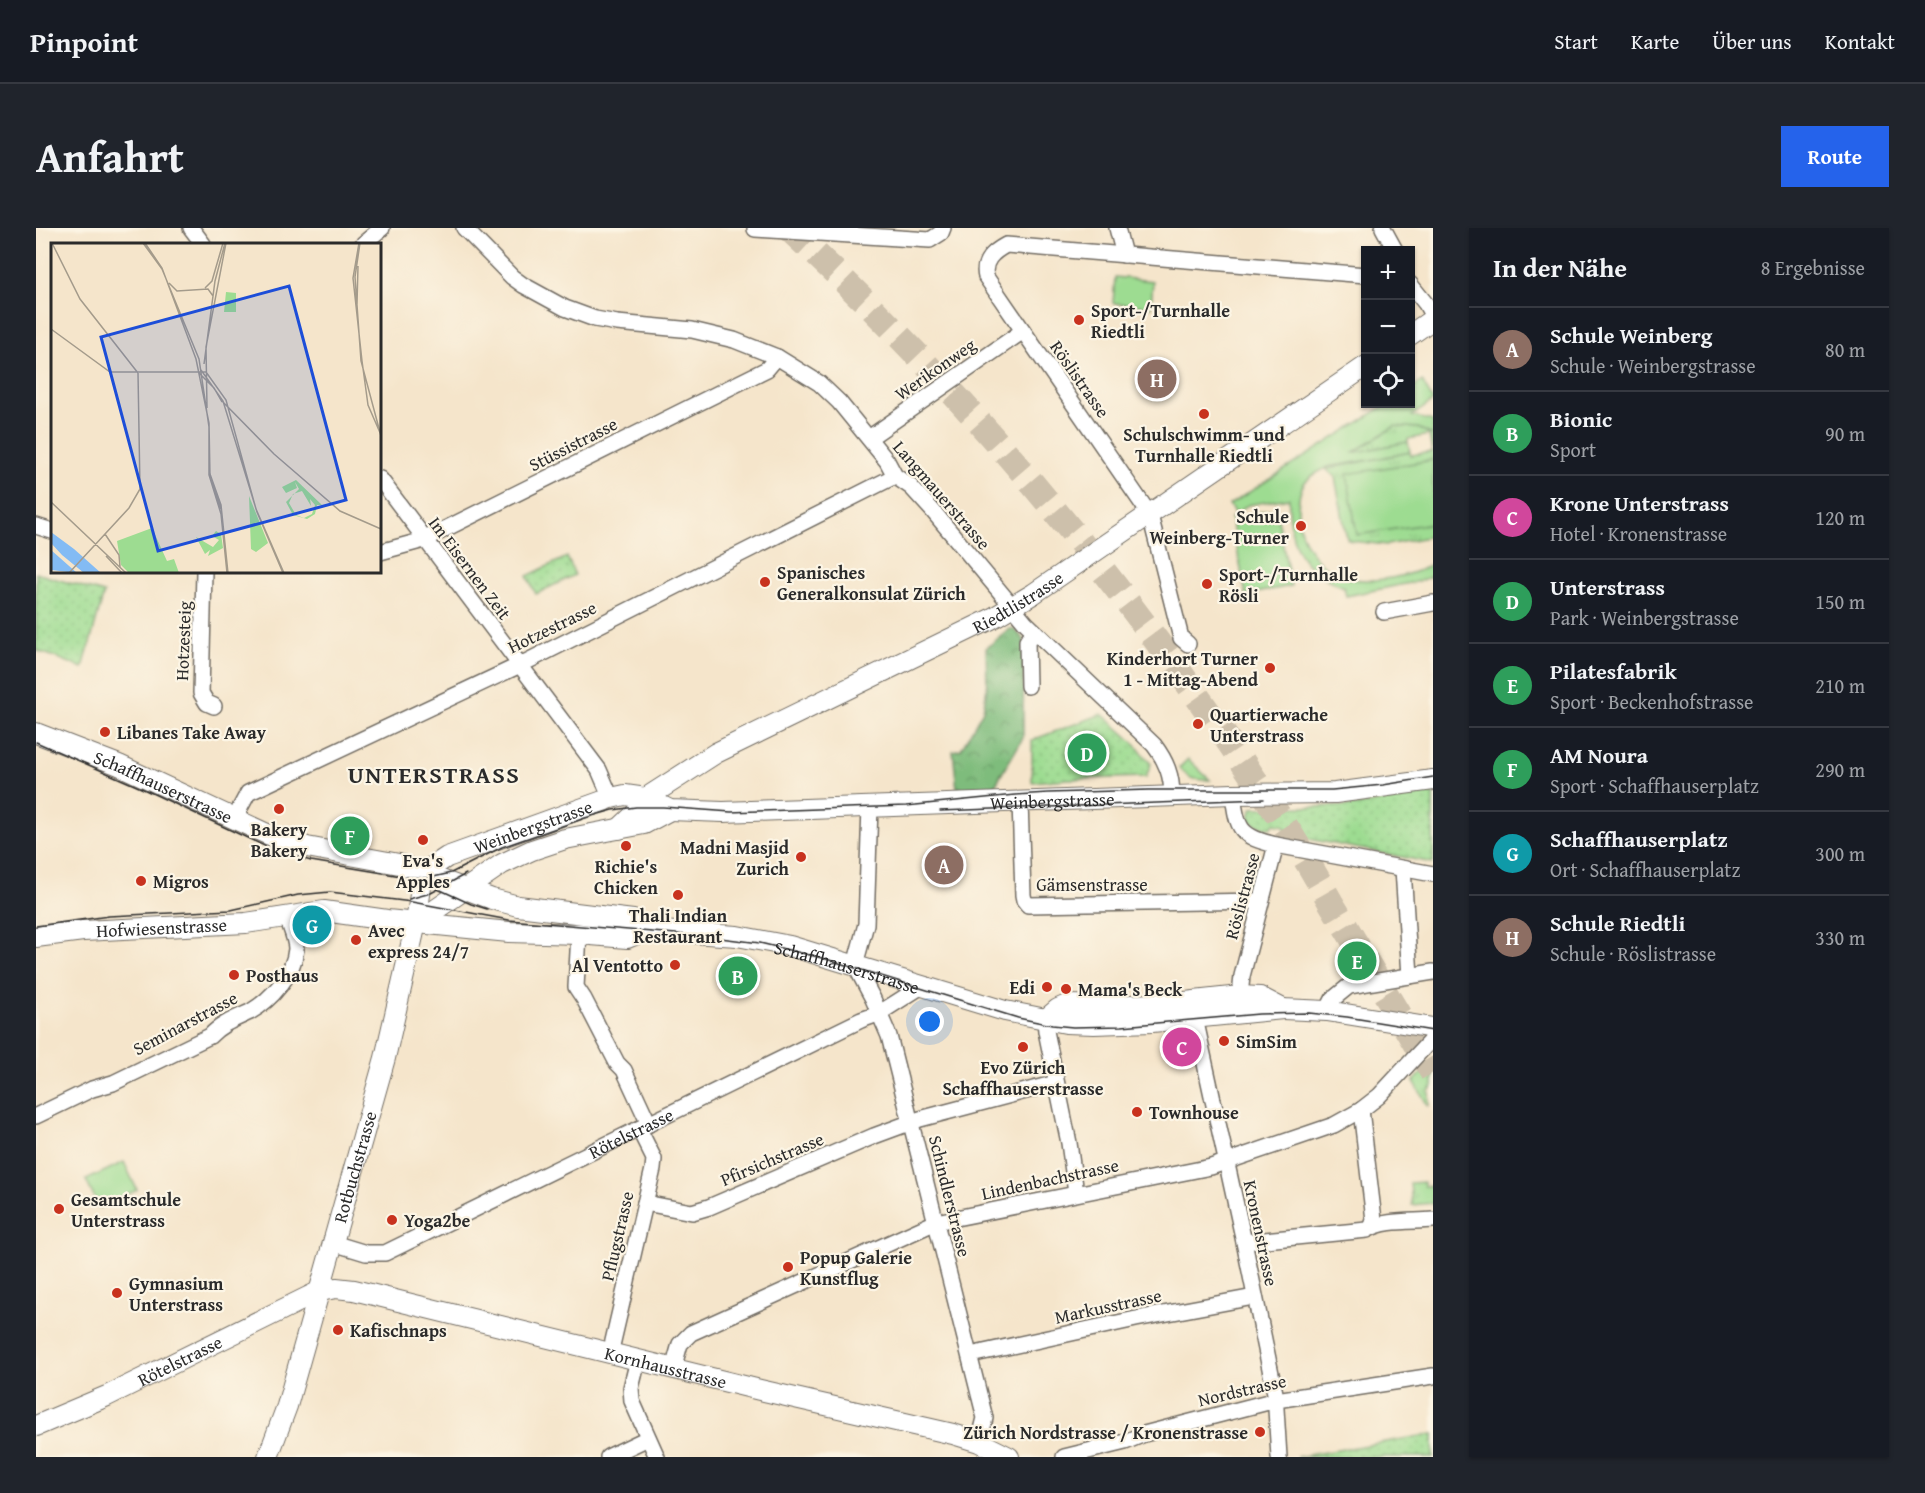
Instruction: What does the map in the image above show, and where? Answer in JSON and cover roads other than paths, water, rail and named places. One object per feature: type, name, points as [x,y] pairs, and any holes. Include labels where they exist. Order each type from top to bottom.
[{"type":"street","points":[[364,243],[382,228]]},
{"type":"street","name":"Langmauerstrasse","points":[[464,228],[512,277],[539,295],[565,308],[595,319],[692,330],[754,346],[794,366],[828,391],[869,438],[887,461],[895,476],[911,487],[932,510],[1034,631],[1154,745],[1169,769],[1172,796]]},
{"type":"street","points":[[755,229],[930,240],[941,233],[943,228]]},
{"type":"street","points":[[1117,228],[1124,255],[1361,275]]},
{"type":"street","points":[[1383,228],[1393,246]]},
{"type":"street","name":"Röslistrasse","points":[[1124,255],[1006,245],[994,251],[990,256],[985,272],[986,277],[1150,515],[1180,638],[1188,644]]},
{"type":"street","points":[[1415,290],[1433,318],[1415,331]]},
{"type":"street","name":"Werikonweg","points":[[869,438],[1023,331]]},
{"type":"street","name":"Stüssistrasse","points":[[381,552],[424,540],[767,369],[777,357]]},
{"type":"street","name":"Riedtlistrasse","points":[[646,798],[716,753],[1012,607],[1150,515],[1361,369]]},
{"type":"street","name":"Hotzestrasse","points":[[237,819],[248,793],[520,665],[895,476]]},
{"type":"street","name":"Im Eisernen Zeit","points":[[381,480],[599,770],[611,798]]},
{"type":"street","points":[[36,526],[51,531]]},
{"type":"street","name":"Hotzesteig","points":[[204,573],[201,693],[207,703],[214,706]]},
{"type":"street","points":[[1384,612],[1433,603]]},
{"type":"street","points":[[1034,631],[1027,641],[1034,684]]},
{"type":"street","name":"Schaffhauserstrasse","points":[[36,733],[119,765],[289,842],[334,853],[399,864],[492,900],[518,906],[633,920],[646,930]]},
{"type":"street","name":"Weinbergstrasse","points":[[423,873],[447,857],[625,795],[646,798],[670,810],[723,812],[1233,794],[1335,793],[1433,780]]},
{"type":"street","name":"Röslistrasse","points":[[1233,794],[1236,818],[1241,829],[1250,837],[1276,845],[1242,976],[1240,996]]},
{"type":"street","points":[[619,829],[637,812],[646,798]]},
{"type":"street","name":"Gämsenstrasse","points":[[1020,801],[1023,895],[1028,905],[1261,901]]},
{"type":"street","points":[[855,965],[866,924],[870,807]]},
{"type":"street","name":"Weinbergstrasse","points":[[416,923],[502,864],[532,850],[565,839],[644,824],[670,810]]},
{"type":"street","points":[[1276,845],[1433,874]]},
{"type":"street","points":[[1403,869],[1410,976]]},
{"type":"street","name":"Rotbuchstrasse","points":[[268,1457],[287,1406],[385,1058],[416,923],[423,873]]},
{"type":"street","name":"Hofwiesenstrasse","points":[[36,937],[83,931],[246,923],[324,911],[416,923]]},
{"type":"street","name":"Seminarstrasse","points":[[36,1116],[92,1089],[113,1083],[210,1036],[217,1028],[252,1010],[272,994],[284,980],[293,962],[296,948],[287,917]]},
{"type":"street","name":"Schaffhauserstrasse","points":[[416,923],[509,932],[627,938],[646,930],[737,936],[790,946],[1005,1011],[1045,1020],[1094,1024],[1195,1018],[1283,1009]]},
{"type":"street","name":"Pflugstrasse","points":[[579,934],[576,987],[616,1063],[624,1070],[654,1159],[610,1354]]},
{"type":"street","name":"Schindlerstrasse","points":[[855,965],[889,1036],[985,1418],[979,1442]]},
{"type":"street","points":[[1327,1011],[1333,999],[1349,986],[1433,972]]},
{"type":"street","name":"Rötelstrasse","points":[[333,1243],[366,1253],[385,1253],[861,1020],[878,1014],[922,986]]},
{"type":"street","points":[[1076,1193],[1069,1143],[1045,1020],[1067,1005],[1108,1006],[1240,996],[1260,997],[1283,1009],[1369,1016],[1433,1029]]},
{"type":"street","name":"Kronenstrasse","points":[[1195,1018],[1245,1242],[1276,1400],[1279,1457]]},
{"type":"street","name":"Lindenbachstrasse","points":[[673,1369],[680,1344],[691,1333],[936,1222],[1211,1167],[1334,1125],[1361,1110],[1379,1096],[1430,1041],[1433,1029]]},
{"type":"street","name":"Pfirsichstrasse","points":[[645,1203],[692,1212],[709,1207],[874,1136],[1007,1095],[1056,1083]]},
{"type":"street","points":[[1361,1110],[1374,1220],[1372,1226]]},
{"type":"street","points":[[1245,1242],[1367,1230],[1372,1226],[1385,1223],[1433,1220]]},
{"type":"street","name":"Kornhausstrasse","points":[[320,1291],[336,1288],[354,1290],[610,1354],[940,1431],[979,1442],[1010,1457]]},
{"type":"street","name":"Rötelstrasse","points":[[36,1426],[107,1396],[320,1291]]},
{"type":"street","name":"Markusstrasse","points":[[970,1354],[1254,1297]]},
{"type":"street","points":[[638,1360],[631,1388],[632,1401],[657,1457]]},
{"type":"street","name":"Nordstrasse","points":[[1064,1457],[1125,1443],[1144,1434],[1276,1400],[1433,1376]]},
{"type":"street","points":[[608,1457],[648,1438]]},
{"type":"tunnel","points":[[788,228],[924,362],[989,433],[1112,582],[1170,658],[1285,826],[1433,1073]]},
{"type":"tram line","points":[[36,742],[273,850],[311,861],[407,877],[429,878],[451,873],[502,847],[585,818],[613,810],[636,807],[731,812],[906,806],[1048,793],[1148,790],[1332,790],[1433,777]]},
{"type":"tram line","points":[[940,811],[1264,799]]},
{"type":"tram line","points":[[409,899],[431,893],[466,874]]},
{"type":"tram line","points":[[434,887],[487,909]]},
{"type":"tram line","points":[[36,926],[109,916],[231,910],[298,895],[330,892],[412,902],[509,920],[760,943],[826,959],[1018,1018],[1052,1025],[1122,1026],[1259,1014],[1309,1013],[1433,1031]]},
{"type":"place","name":"Sport-/Turnhalle Riedtli","points":[[1079,320]]},
{"type":"place","name":"Schule Riedtli","points":[[1157,379]]},
{"type":"place","name":"Schulschwimm- und Turnhalle Riedtli","points":[[1204,414]]},
{"type":"place","name":"Schule Weinberg-Turner","points":[[1301,526]]},
{"type":"place","name":"Spanisches Generalkonsulat Zürich","points":[[765,582]]},
{"type":"place","name":"Sport-/Turnhalle Rösli","points":[[1207,584]]},
{"type":"place","name":"Kinderhort Turner 1 - Mittag-Abend","points":[[1270,668]]},
{"type":"place","name":"Quartierwache Unterstrass","points":[[1198,724]]},
{"type":"place","name":"Libanes Take Away","points":[[105,732]]},
{"type":"place","name":"Unterstrass","points":[[1087,753]]},
{"type":"place","name":"Bakery Bakery","points":[[279,809]]},
{"type":"place","name":"AM Noura","points":[[350,836]]},
{"type":"place","name":"Eva's Apples","points":[[423,840]]},
{"type":"place","name":"Richie's Chicken","points":[[626,846]]},
{"type":"place","name":"Madni Masjid Zurich","points":[[801,857]]},
{"type":"place","name":"Schule Weinberg","points":[[944,865]]},
{"type":"place","name":"Migros","points":[[141,881]]},
{"type":"place","name":"Thali Indian Restaurant","points":[[678,895]]},
{"type":"place","name":"Schaffhauserplatz","points":[[312,925]]},
{"type":"place","name":"Avec express 24/7","points":[[356,940]]},
{"type":"place","name":"Pilatesfabrik","points":[[1357,961]]},
{"type":"place","name":"Al Ventotto","points":[[675,965]]},
{"type":"place","name":"Posthaus","points":[[234,975]]},
{"type":"place","name":"Bionic","points":[[738,976]]},
{"type":"place","name":"Edi","points":[[1047,987]]},
{"type":"place","name":"Mama's Beck","points":[[1066,989]]},
{"type":"place","name":"SimSim","points":[[1224,1041]]},
{"type":"place","name":"Evo Zürich Schaffhauserstrasse","points":[[1023,1047]]},
{"type":"place","name":"Krone Unterstrass","points":[[1182,1047]]},
{"type":"place","name":"Townhouse","points":[[1137,1112]]},
{"type":"place","name":"Gesamtschule Unterstrass","points":[[59,1209]]},
{"type":"place","name":"Yoga2be","points":[[392,1220]]},
{"type":"place","name":"Popup Galerie Kunstflug","points":[[788,1267]]},
{"type":"place","name":"Gymnasium Unterstrass","points":[[117,1293]]},
{"type":"place","name":"Kafischnaps","points":[[338,1330]]},
{"type":"place","name":"Zürich Nordstrasse / Kronenstrasse","points":[[1260,1432]]},
{"type":"district","name":"UNTERSTRASS","points":[[434,774]]}]
